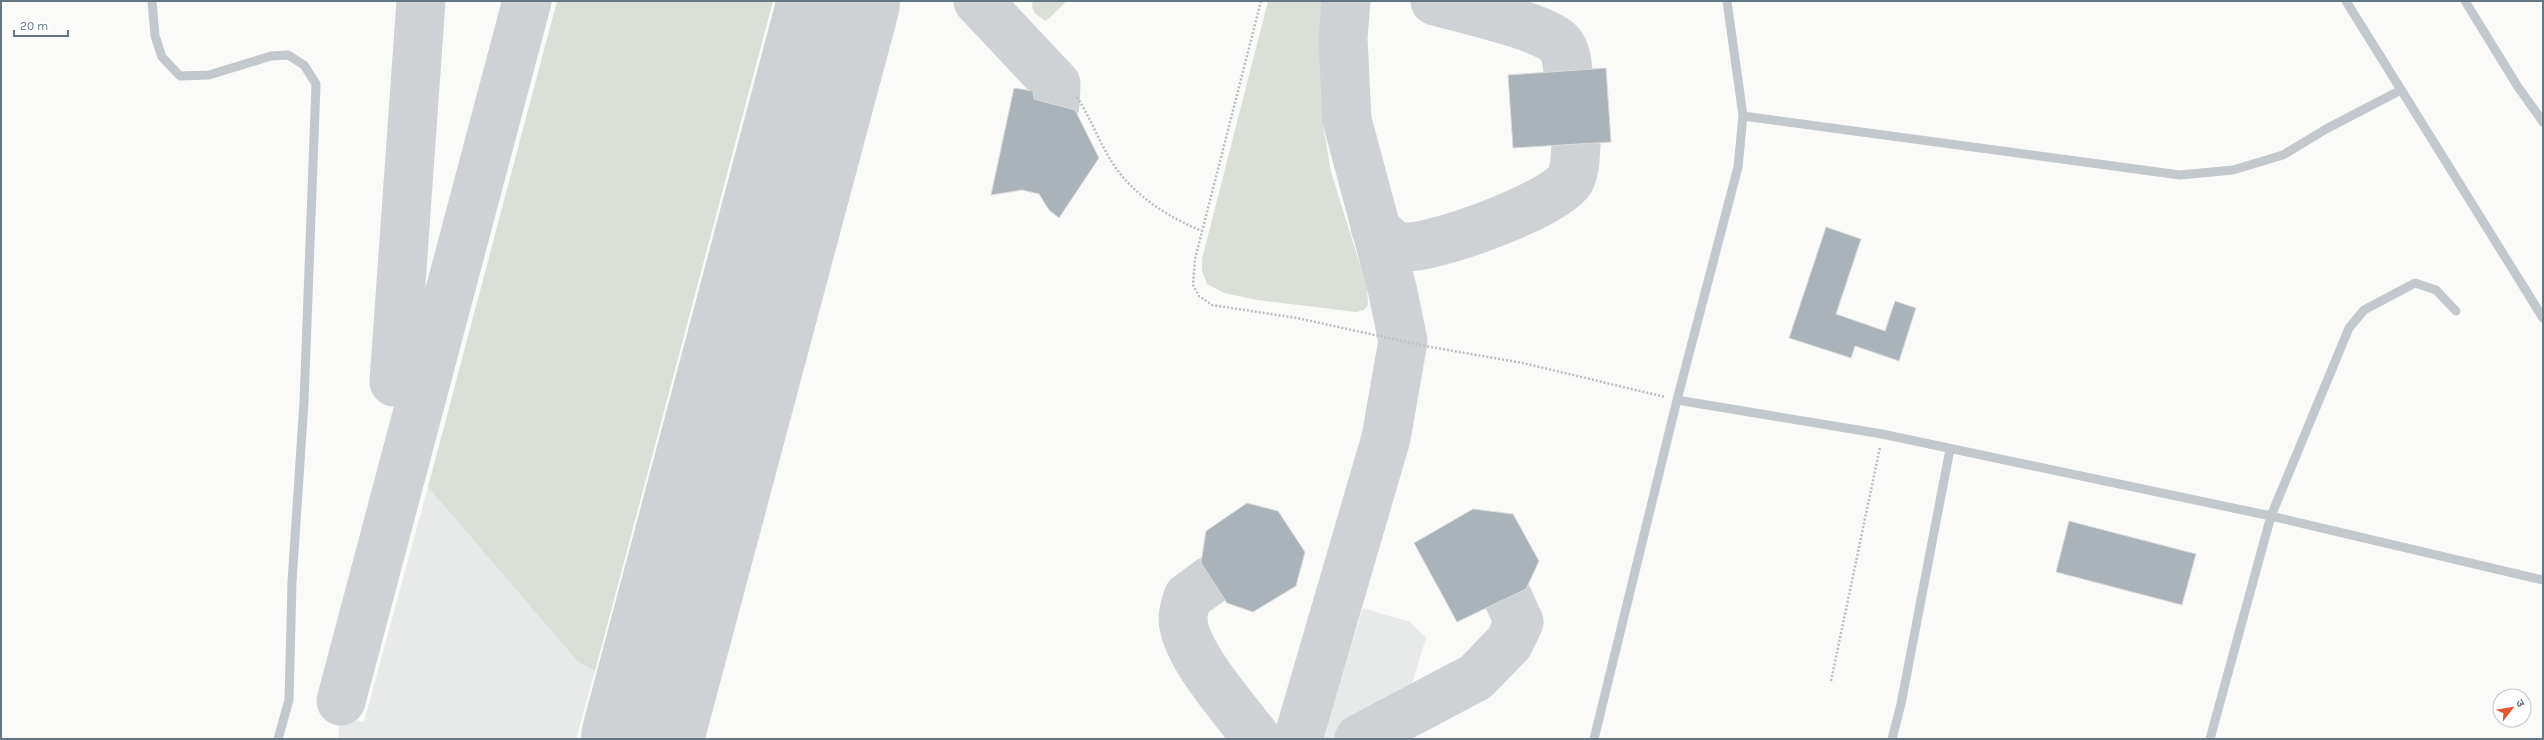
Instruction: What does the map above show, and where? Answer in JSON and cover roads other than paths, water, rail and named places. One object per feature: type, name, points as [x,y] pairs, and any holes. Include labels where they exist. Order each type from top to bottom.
[{"type":"lane","points":[[152,1],[155,36],[162,57],[180,76],[209,76],[271,56],[288,56],[304,65],[316,84],[304,402],[292,582],[288,700],[278,739]]},
{"type":"lane","points":[[1594,739],[1677,400],[1738,167],[1743,116],[1727,1]]},
{"type":"lane","points":[[2346,1],[2543,318]]},
{"type":"lane","points":[[2465,1],[2518,87],[2543,122]]},
{"type":"lane","points":[[1743,116],[2180,175],[2233,170],[2283,155],[2401,90]]},
{"type":"lane","points":[[2210,739],[2271,516],[2349,328],[2364,310],[2415,283],[2436,290],[2456,311]]},
{"type":"lane","points":[[1677,400],[1882,434],[2271,516],[2543,580]]},
{"type":"lane","points":[[1892,739],[1901,704],[1950,449]]}]
